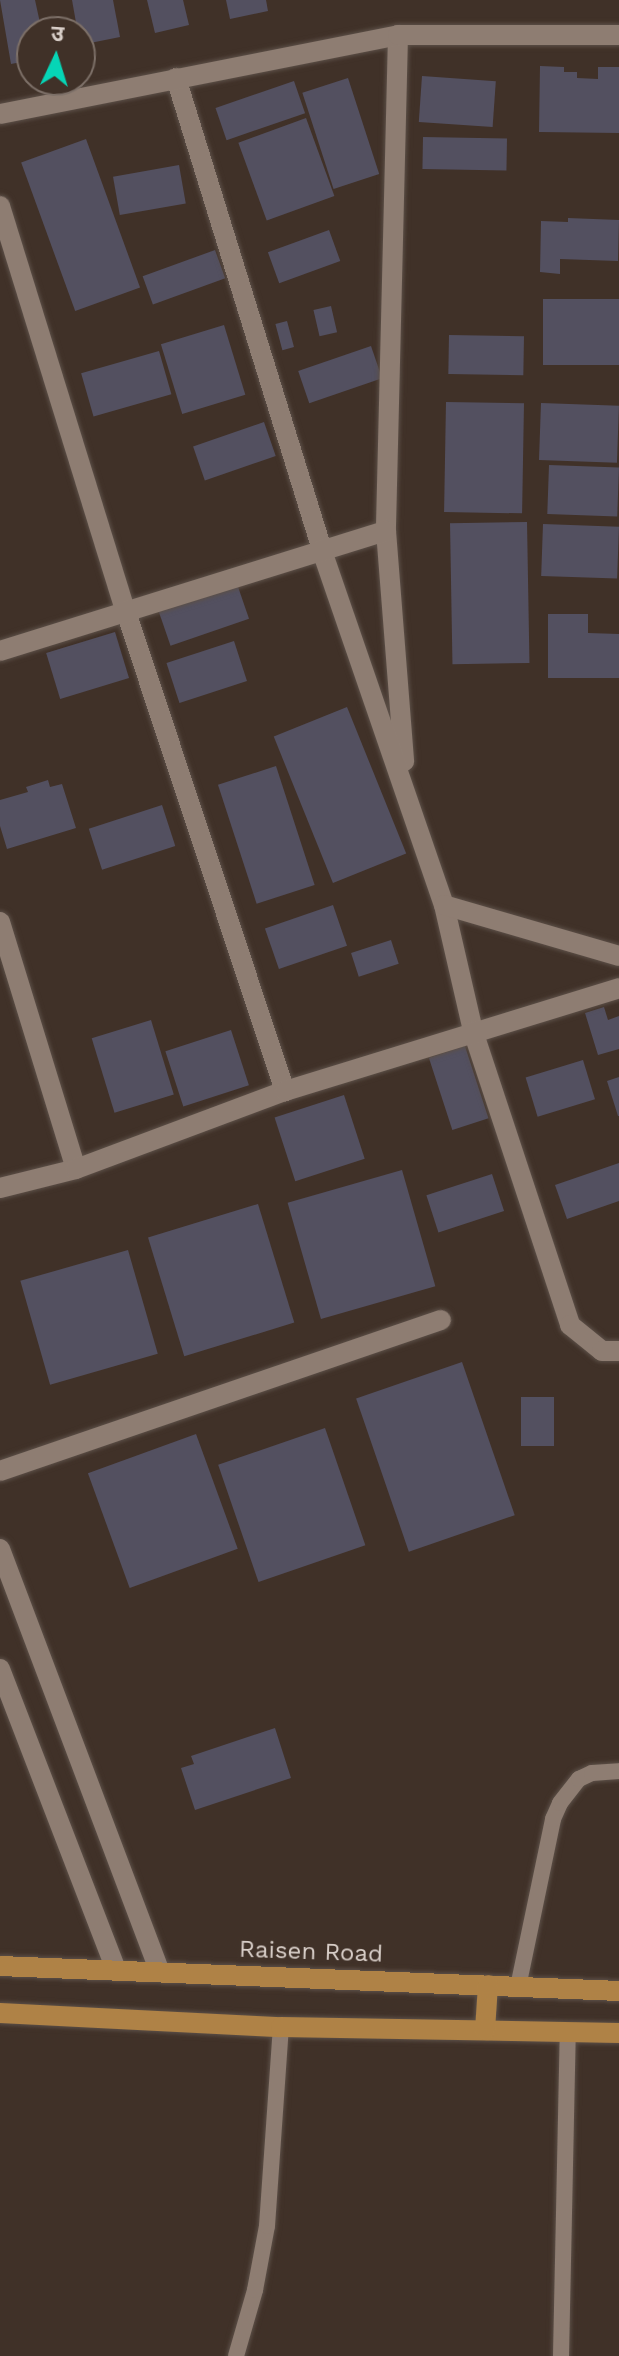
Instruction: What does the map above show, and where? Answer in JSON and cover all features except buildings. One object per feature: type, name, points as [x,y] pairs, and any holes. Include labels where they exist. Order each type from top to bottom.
[{"type":"main road","name":"Raisen Road","points":[[0,1966],[619,1991]]},
{"type":"main road","points":[[485,2030],[488,1985]]},
{"type":"main road","points":[[0,2013],[281,2027],[619,2033]]},
{"type":"street","points":[[0,114],[398,35],[619,35]]},
{"type":"street","points":[[398,35],[386,531],[406,789]]},
{"type":"street","points":[[176,78],[322,551],[444,905],[473,1031],[570,1325],[602,1351],[619,1351]]},
{"type":"street","points":[[0,206],[126,612],[285,1091]]},
{"type":"street","points":[[0,651],[386,531]]},
{"type":"street","points":[[444,905],[619,956]]},
{"type":"street","points":[[0,922],[76,1169]]},
{"type":"street","points":[[0,1188],[76,1169],[285,1091],[619,988]]},
{"type":"street","points":[[0,1471],[441,1320]]},
{"type":"street","points":[[0,1549],[160,1972]]},
{"type":"street","points":[[0,1669],[116,1970]]},
{"type":"lane","points":[[518,1987],[553,1819],[560,1803],[579,1779],[592,1773],[619,1771]]},
{"type":"lane","points":[[236,2356],[255,2290],[267,2226],[281,2027]]},
{"type":"lane","points":[[561,2356],[568,2031]]}]
